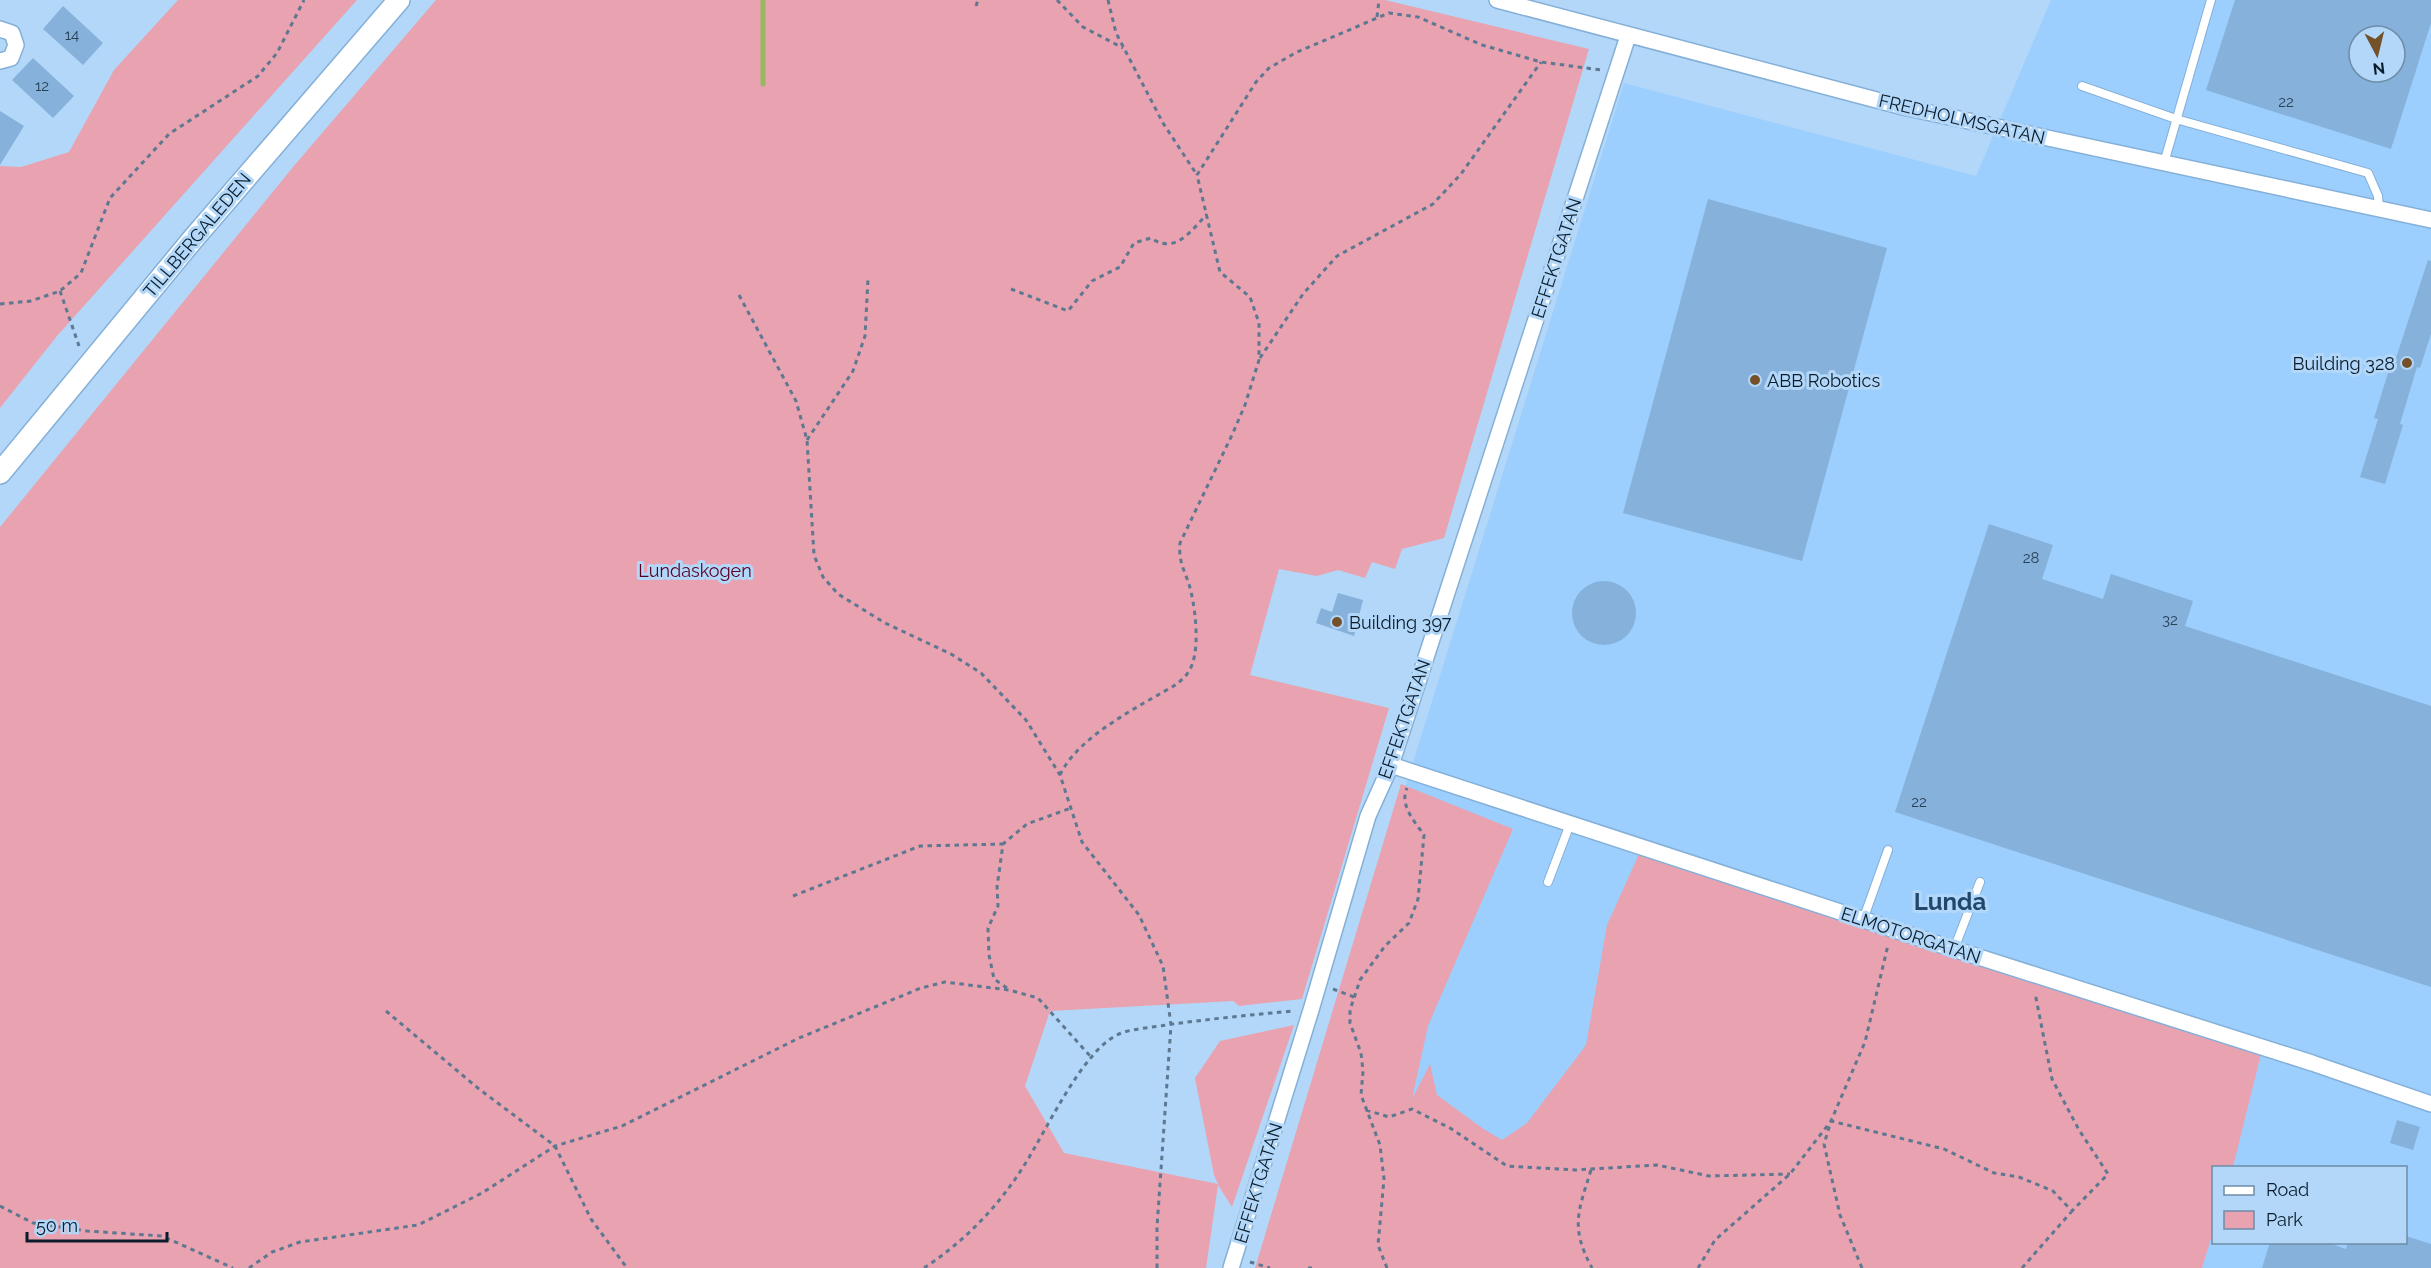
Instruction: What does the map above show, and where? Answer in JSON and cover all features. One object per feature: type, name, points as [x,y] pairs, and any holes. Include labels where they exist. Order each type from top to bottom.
[{"type":"main road","name":"TILLBERGALEDEN","points":[[0,472],[193,239],[399,0]]},
{"type":"street","name":"FREDHOLMSGATAN","points":[[1497,0],[1903,107],[2431,220]]},
{"type":"street","points":[[0,29],[12,33],[16,45],[11,58],[0,61]]},
{"type":"street","name":"EFFEKTGATAN","points":[[1233,1263],[1368,816],[1391,765],[1628,36]]},
{"type":"street","name":"ELMOTORGATAN","points":[[1391,765],[1863,920],[2430,1100]]},
{"type":"lane","points":[[2164,163],[2211,0]]},
{"type":"lane","points":[[2082,86],[2175,119],[2368,173],[2378,196],[2379,210]]},
{"type":"lane","points":[[1548,882],[1570,824]]},
{"type":"lane","points":[[1863,920],[1888,850]]},
{"type":"lane","points":[[1954,949],[1980,882]]},
{"type":"path","points":[[0,304],[31,302],[60,291],[81,273],[110,198],[169,134],[258,76],[277,53],[304,0]]},
{"type":"path","points":[[976,6],[978,0]]},
{"type":"path","points":[[1057,0],[1083,27],[1125,50]]},
{"type":"path","points":[[1108,0],[1116,33],[1163,123],[1197,175],[1220,272],[1250,297],[1259,323],[1259,360]]},
{"type":"path","points":[[1377,17],[1378,0]]},
{"type":"path","points":[[1197,175],[1256,82],[1269,68],[1297,52],[1389,12],[1418,16],[1482,45],[1541,62],[1616,72]]},
{"type":"path","points":[[1060,775],[1066,762],[1095,736],[1177,684],[1188,674],[1194,660],[1196,635],[1191,592],[1179,559],[1180,543],[1245,405],[1259,360],[1303,294],[1337,256],[1433,204],[1461,174],[1541,62]]},
{"type":"path","points":[[1011,289],[1068,311],[1092,281],[1120,267],[1134,243],[1151,238],[1158,243],[1169,245],[1186,237],[1207,214]]},
{"type":"path","points":[[807,440],[853,371],[865,336],[868,279]]},
{"type":"path","points":[[60,291],[86,368]]},
{"type":"path","points":[[739,295],[796,401],[807,440],[814,555],[823,578],[838,594],[885,623],[951,654],[981,673],[1026,720],[1060,775],[1082,842],[1140,915],[1162,966],[1171,1025],[1157,1227],[1157,1268]]},
{"type":"path","points":[[1387,1268],[1378,1245],[1384,1179],[1380,1145],[1361,1095],[1363,1071],[1361,1053],[1350,1023],[1350,1010],[1360,980],[1385,946],[1409,923],[1418,899],[1424,835],[1408,813],[1405,793],[1414,773]]},
{"type":"path","points":[[793,896],[920,846],[1003,844],[1027,824],[1071,808]]},
{"type":"path","points":[[1003,844],[997,887],[998,906],[988,928],[989,955],[994,979],[1009,990]]},
{"type":"path","points":[[1862,1268],[1840,1215],[1824,1144],[1831,1121],[1865,1041],[1891,929]]},
{"type":"path","points":[[2022,1268],[2108,1174],[2079,1130],[2052,1079],[2035,993],[2042,977]]},
{"type":"path","points":[[249,1268],[272,1252],[300,1242],[418,1225],[482,1193],[555,1146],[622,1126],[799,1038],[921,988],[945,982],[1009,990],[1038,998],[1091,1058]]},
{"type":"path","points":[[1319,984],[1354,997]]},
{"type":"path","points":[[924,1268],[954,1248],[998,1204],[1025,1166],[1060,1103],[1091,1058],[1116,1035],[1243,1015],[1311,1010]]},
{"type":"path","points":[[386,1011],[479,1089],[555,1146],[591,1219],[627,1268]]},
{"type":"path","points":[[1366,1110],[1389,1117],[1412,1109],[1450,1128],[1507,1166],[1591,1170],[1657,1165],[1709,1176],[1790,1174]]},
{"type":"path","points":[[1698,1268],[1715,1240],[1790,1174],[1831,1121]]},
{"type":"path","points":[[1831,1121],[1944,1149],[1994,1173],[2019,1177],[2053,1191],[2072,1212]]},
{"type":"path","points":[[1591,1170],[1576,1215],[1581,1247],[1592,1268]]},
{"type":"path","points":[[0,1206],[33,1223],[87,1231],[162,1236],[233,1268]]},
{"type":"path","points":[[1233,1263],[1270,1268]]},
{"type":"shaded area","points":[[2051,0],[2431,0],[2431,1268],[1256,1268],[1624,83],[1976,176]]},
{"type":"green space","points":[[178,0],[357,0],[57,336],[0,408],[0,166],[21,167],[69,152],[114,70]]},
{"type":"green space","name":"Lundaskogen","points":[[436,0],[1385,0],[1589,49],[1444,538],[1402,549],[1395,569],[1372,562],[1365,578],[1338,570],[1317,576],[1279,569],[1250,675],[1389,708],[1302,999],[1239,1006],[1233,1001],[1050,1011],[1025,1086],[1064,1153],[1218,1184],[1214,1175],[1195,1078],[1220,1041],[1294,1025],[1232,1207],[1218,1185],[1206,1268],[0,1268],[0,527],[293,167]]},
{"type":"green space","points":[[1401,784],[1513,829],[1428,1026],[1412,1099],[1430,1064],[1437,1095],[1502,1140],[1527,1123],[1586,1045],[1607,925],[1639,854],[2261,1054],[2233,1166],[2212,1166],[2212,1235],[2202,1268],[1255,1268]]},
{"type":"building","points":[[2235,0],[2431,0],[2431,23],[2391,149],[2206,90]]},
{"type":"building","points":[[63,6],[103,43],[83,65],[43,29]]},
{"type":"building","points":[[33,58],[74,96],[53,118],[12,80]]},
{"type":"building","points":[[0,111],[24,126],[0,165]]},
{"type":"building","name":"ABB Robotics","points":[[1708,199],[1887,248],[1802,561],[1623,513]]},
{"type":"building","name":"Building 328","points":[[2428,260],[2431,261],[2431,334],[2420,368],[2417,367],[2385,484],[2360,477],[2378,419],[2374,418],[2393,357],[2396,358]]},
{"type":"building","points":[[1989,524],[2053,545],[2042,579],[2103,599],[2111,574],[2193,601],[2185,626],[2431,706],[2431,987],[1895,812]]},
{"type":"building","points":[[1604,581],[1627,590],[1636,613],[1627,636],[1604,645],[1581,636],[1572,613],[1581,590]]},
{"type":"building","points":[[1338,593],[1363,600],[1354,636],[1316,623],[1321,608],[1332,612]]},
{"type":"building","points":[[2397,1120],[2420,1127],[2413,1150],[2390,1143]]},
{"type":"building","points":[[2407,1236],[2431,1244],[2431,1268],[2262,1268],[2269,1244],[2332,1244],[2346,1249],[2347,1244],[2407,1244]]},
{"type":"waterway","points":[[763,0],[763,84]]},
{"type":"place","name":"Building 328","points":[[2407,363]]},
{"type":"place","name":"ABB Robotics","points":[[1755,380]]},
{"type":"place","name":"Building 397","points":[[1337,622]]},
{"type":"district","name":"Lunda","points":[[1950,901]]}]
